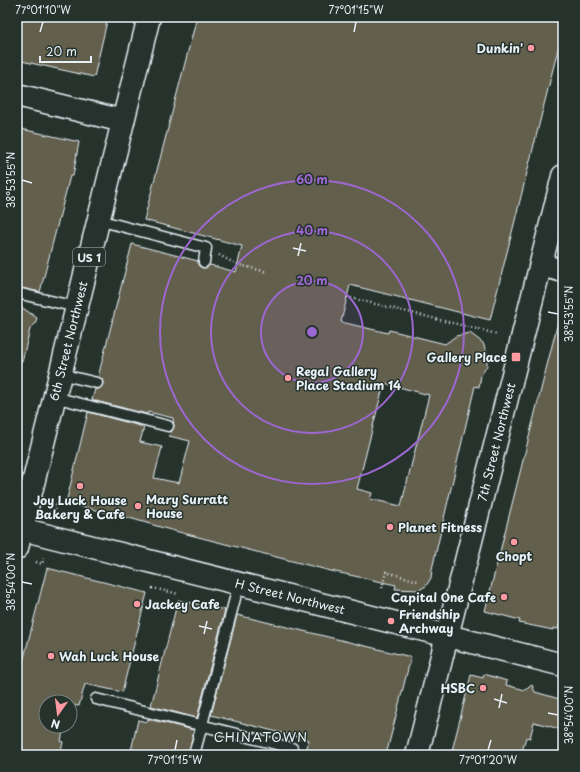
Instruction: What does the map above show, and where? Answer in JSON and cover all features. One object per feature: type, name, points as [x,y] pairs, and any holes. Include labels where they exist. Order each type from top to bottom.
[{"type":"main road","name":"6th Street Northwest","points":[[19,535],[148,17]]},
{"type":"main road","points":[[17,95],[123,121]]},
{"type":"main road","name":"7th Street Northwest","points":[[417,755],[563,176]]},
{"type":"main road","points":[[541,265],[563,271]]},
{"type":"main road","name":"H Street Northwest","points":[[19,535],[239,583],[563,665]]},
{"type":"lane","points":[[98,220],[206,248],[204,262]]},
{"type":"lane","points":[[17,293],[76,307]]},
{"type":"lane","points":[[60,374],[97,383]]},
{"type":"lane","points":[[54,398],[168,426]]},
{"type":"lane","points":[[194,755],[239,583]]},
{"type":"lane","points":[[96,699],[292,748]]},
{"type":"path","points":[[206,248],[236,264],[267,272]]},
{"type":"path","points":[[347,297],[497,334]]},
{"type":"path","points":[[48,503],[56,505],[54,514]]},
{"type":"path","points":[[36,562],[42,564],[44,558]]},
{"type":"path","points":[[382,588],[386,572],[418,581]]},
{"type":"path","points":[[152,588],[179,594]]},
{"type":"building","points":[[17,17],[108,17],[94,77],[17,60]]},
{"type":"building","points":[[197,17],[563,17],[563,29],[490,320],[350,285],[341,322],[388,333],[389,330],[445,344],[456,336],[470,333],[483,343],[487,354],[487,366],[481,375],[479,387],[475,386],[431,578],[426,586],[419,590],[395,589],[396,585],[331,571],[126,517],[66,503],[88,412],[144,427],[140,442],[162,447],[154,478],[179,483],[190,441],[169,436],[174,427],[173,418],[148,412],[147,414],[92,400],[95,389],[99,389],[103,384],[102,379],[98,377],[132,244],[198,261],[198,265],[203,268],[210,265],[236,272],[242,246],[144,220]],"holes":[[[384,383],[429,395],[401,506],[370,499],[372,493],[357,489]]]},
{"type":"building","points":[[17,128],[79,142],[73,176],[70,176],[40,292],[17,287]]},
{"type":"building","points":[[17,304],[37,318],[35,324],[30,329],[22,362],[17,361]]},
{"type":"building","points":[[558,322],[563,322],[563,611],[558,629],[553,628],[553,630],[519,623],[520,620],[485,611]]},
{"type":"building","points":[[47,568],[147,593],[122,692],[85,684],[79,706],[78,694],[38,694],[38,734],[62,734],[61,741],[63,742],[60,755],[17,755],[17,685]]},
{"type":"building","points":[[178,600],[225,610],[197,718],[151,706]]},
{"type":"building","points":[[237,615],[411,657],[386,755],[305,755],[309,740],[211,715]]},
{"type":"building","points":[[484,674],[507,681],[506,685],[525,690],[532,685],[535,692],[563,700],[563,730],[534,722],[530,738],[526,737],[521,755],[451,755],[471,675],[483,678]]},
{"type":"building","points":[[148,719],[194,730],[188,755],[130,755],[138,720],[147,722]]},
{"type":"place","name":"Dunkin'","points":[[531,48]]},
{"type":"place","name":"Gallery Place","points":[[516,357]]},
{"type":"place","name":"Regal Gallery Place Stadium 14","points":[[288,378]]},
{"type":"place","name":"Joy Luck House Bakery & Cafe","points":[[80,486]]},
{"type":"place","name":"Mary Surratt House","points":[[138,506]]},
{"type":"place","name":"Planet Fitness","points":[[390,527]]},
{"type":"place","name":"Chopt","points":[[514,542]]},
{"type":"place","name":"Capital One Cafe","points":[[504,597]]},
{"type":"place","name":"Jackey Cafe","points":[[137,604]]},
{"type":"place","name":"Friendship Archway","points":[[391,621]]},
{"type":"place","name":"Wah Luck House","points":[[51,656]]},
{"type":"place","name":"HSBC","points":[[483,688]]},
{"type":"district","name":"CHINATOWN","points":[[261,736]]}]
